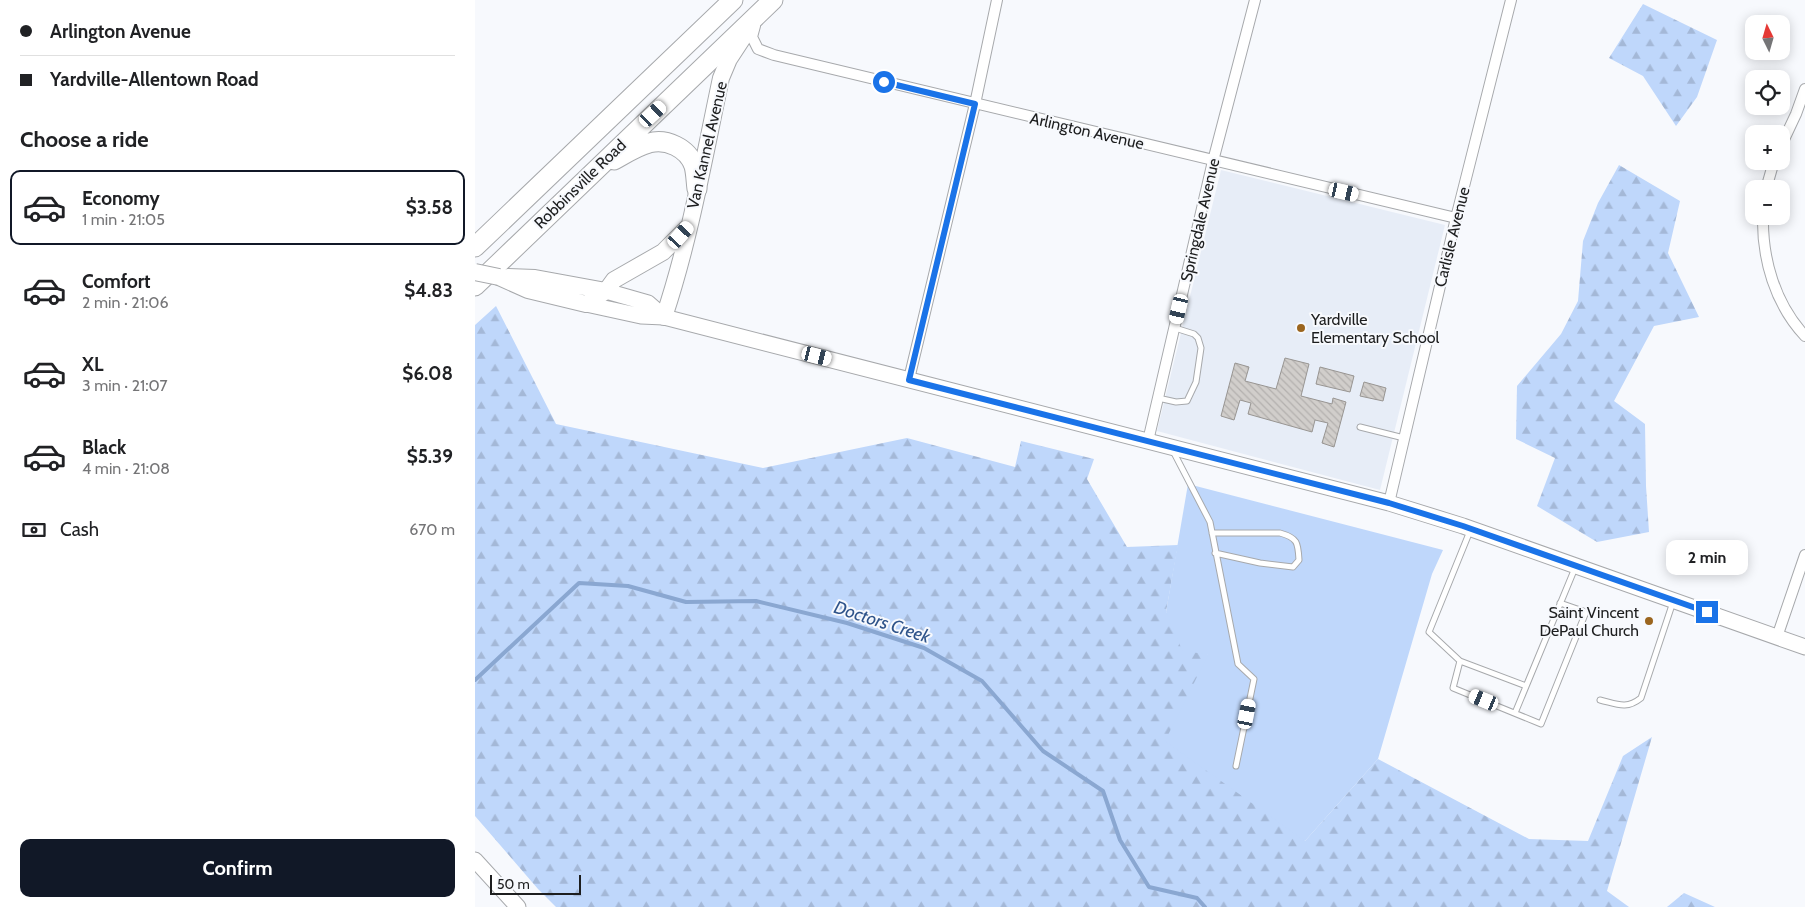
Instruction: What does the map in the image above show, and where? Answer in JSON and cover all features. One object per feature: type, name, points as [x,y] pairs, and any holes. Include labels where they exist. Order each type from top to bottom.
[{"type":"highway","name":"Robbinsville Road","points":[[475,247],[733,0]]},
{"type":"highway","name":"Robbinsville Road","points":[[475,286],[767,6]]},
{"type":"highway","points":[[584,180],[625,154],[649,143],[660,142],[676,146],[689,157],[694,166],[697,189]]},
{"type":"main road","name":"Van Kannel Avenue","points":[[664,317],[689,226],[721,78],[735,48],[767,6]]},
{"type":"main road","points":[[586,304],[606,291],[614,280],[663,252],[689,226]]},
{"type":"main road","points":[[475,272],[499,277],[535,278],[606,291],[648,303],[664,317]]},
{"type":"main road","points":[[499,277],[528,290],[641,316],[664,317],[1389,503],[1471,528],[1805,647]]},
{"type":"main road","points":[[475,860],[518,907]]},
{"type":"street","points":[[909,380],[975,104],[997,0]]},
{"type":"street","name":"Springdale Avenue","points":[[1149,441],[1213,161],[1255,0]]},
{"type":"street","name":"Carlisle Avenue","points":[[1389,503],[1456,218],[1511,0]]},
{"type":"street","name":"Arlington Avenue","points":[[767,6],[752,37],[758,49],[774,55],[1456,218]]},
{"type":"street","points":[[1790,127],[1805,89]]},
{"type":"street","points":[[1764,225],[1766,255],[1771,276],[1789,314],[1805,336]]},
{"type":"street","points":[[1777,637],[1805,555]]},
{"type":"lane","points":[[1159,398],[1176,402],[1187,400],[1196,382],[1201,348],[1198,338],[1194,334],[1175,328]]},
{"type":"lane","points":[[1361,427],[1405,438]]},
{"type":"lane","points":[[1171,446],[1210,522],[1238,664],[1254,679],[1236,766]]},
{"type":"lane","points":[[1471,528],[1429,632],[1460,661],[1527,686]]},
{"type":"lane","points":[[1212,533],[1280,534],[1291,536],[1295,539],[1299,548],[1299,560],[1293,566],[1260,563],[1215,553]]},
{"type":"lane","points":[[1515,713],[1576,565]]},
{"type":"lane","points":[[1600,700],[1627,706],[1641,698],[1674,600]]},
{"type":"lane","points":[[1460,661],[1453,688],[1541,724],[1586,612],[1560,603]]},
{"type":"shaded area","name":"Yardville Elementary School","points":[[1221,170],[1445,225],[1380,490],[1157,431]]},
{"type":"green space","points":[[1643,4],[1717,40],[1697,97],[1676,126],[1643,76],[1609,58]]},
{"type":"green space","points":[[1619,165],[1680,201],[1668,253],[1699,317],[1654,326],[1614,401],[1645,424],[1649,532],[1597,542],[1537,506],[1555,458],[1516,439],[1517,386],[1561,334],[1578,301],[1583,241],[1598,203]]},
{"type":"green space","points":[[496,306],[556,424],[763,468],[907,438],[1015,467],[1021,441],[1094,459],[1087,479],[1127,547],[1178,545],[1166,612],[1208,655],[1305,841],[1378,759],[1529,839],[1588,841],[1623,756],[1652,737],[1607,891],[1629,907],[556,907],[475,816],[475,325]]},
{"type":"green space","points":[[1188,484],[1443,550],[1432,574],[1378,759],[1305,841],[1165,741],[1208,655],[1182,650],[1166,612]]},
{"type":"green space","points":[[1684,893],[1715,907],[1667,907]]},
{"type":"building","points":[[1285,358],[1309,364],[1301,396],[1332,404],[1333,398],[1346,402],[1334,447],[1322,443],[1328,423],[1315,420],[1312,432],[1248,414],[1251,403],[1240,400],[1234,420],[1221,416],[1235,363],[1249,367],[1245,381],[1276,389]]},
{"type":"building","points":[[1320,367],[1354,376],[1350,392],[1316,384]]},
{"type":"building","points":[[1364,382],[1386,388],[1383,401],[1360,396]]},
{"type":"waterway","name":"Doctors Creek","points":[[475,680],[579,583],[628,586],[686,602],[756,601],[847,623],[924,648],[982,681],[1043,751],[1103,791],[1120,840],[1149,887],[1197,898],[1205,907]]},
{"type":"place","name":"Yardville Elementary School","points":[[1301,328]]},
{"type":"place","name":"Saint Vincent DePaul Church","points":[[1649,621]]},
{"type":"route","points":[[884,82],[975,104],[909,380],[1389,503],[1463,526],[1707,612]]}]
